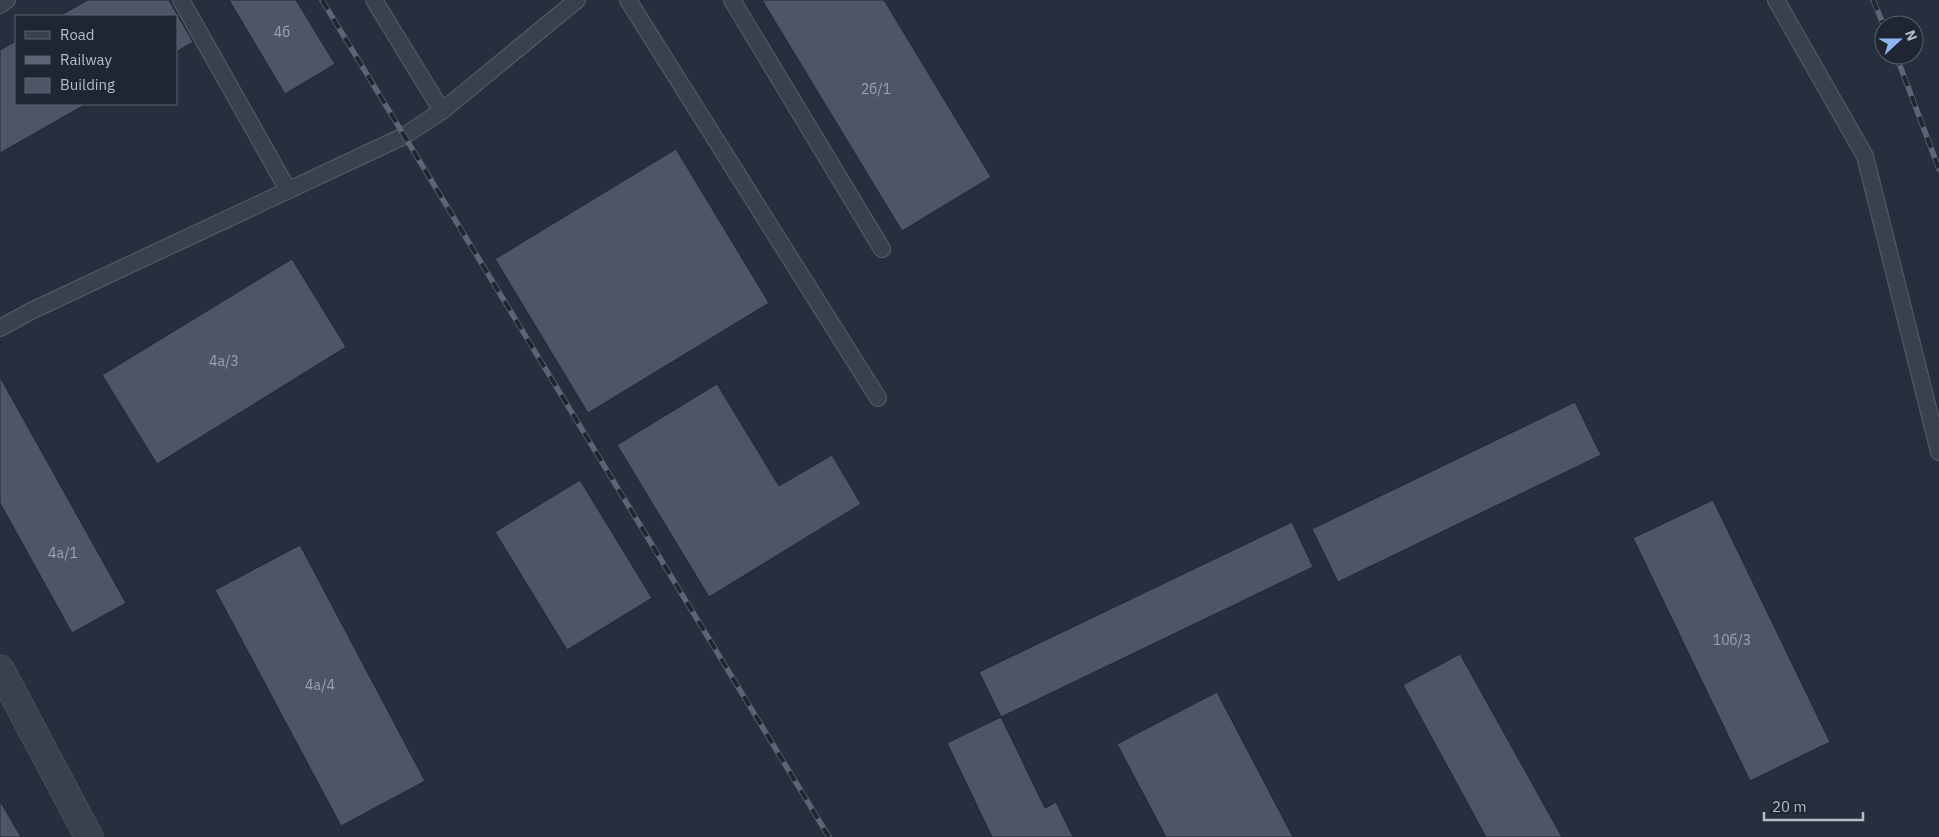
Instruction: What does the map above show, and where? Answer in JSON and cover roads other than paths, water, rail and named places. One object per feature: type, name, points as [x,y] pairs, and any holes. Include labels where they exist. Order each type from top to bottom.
[{"type":"street","points":[[0,669],[89,837]]},
{"type":"lane","points":[[0,5],[7,0]]},
{"type":"lane","points":[[181,0],[288,190]]},
{"type":"lane","points":[[374,0],[442,111]]},
{"type":"lane","points":[[0,328],[31,310],[404,136],[442,111],[558,6],[577,0]]},
{"type":"lane","points":[[628,0],[878,398]]},
{"type":"lane","points":[[732,0],[882,249]]},
{"type":"lane","points":[[1776,0],[1865,156],[1939,452]]},
{"type":"railway","points":[[322,0],[829,837]]},
{"type":"railway","points":[[1873,0],[1879,15]]},
{"type":"railway","points":[[1900,65],[1939,169]]}]
